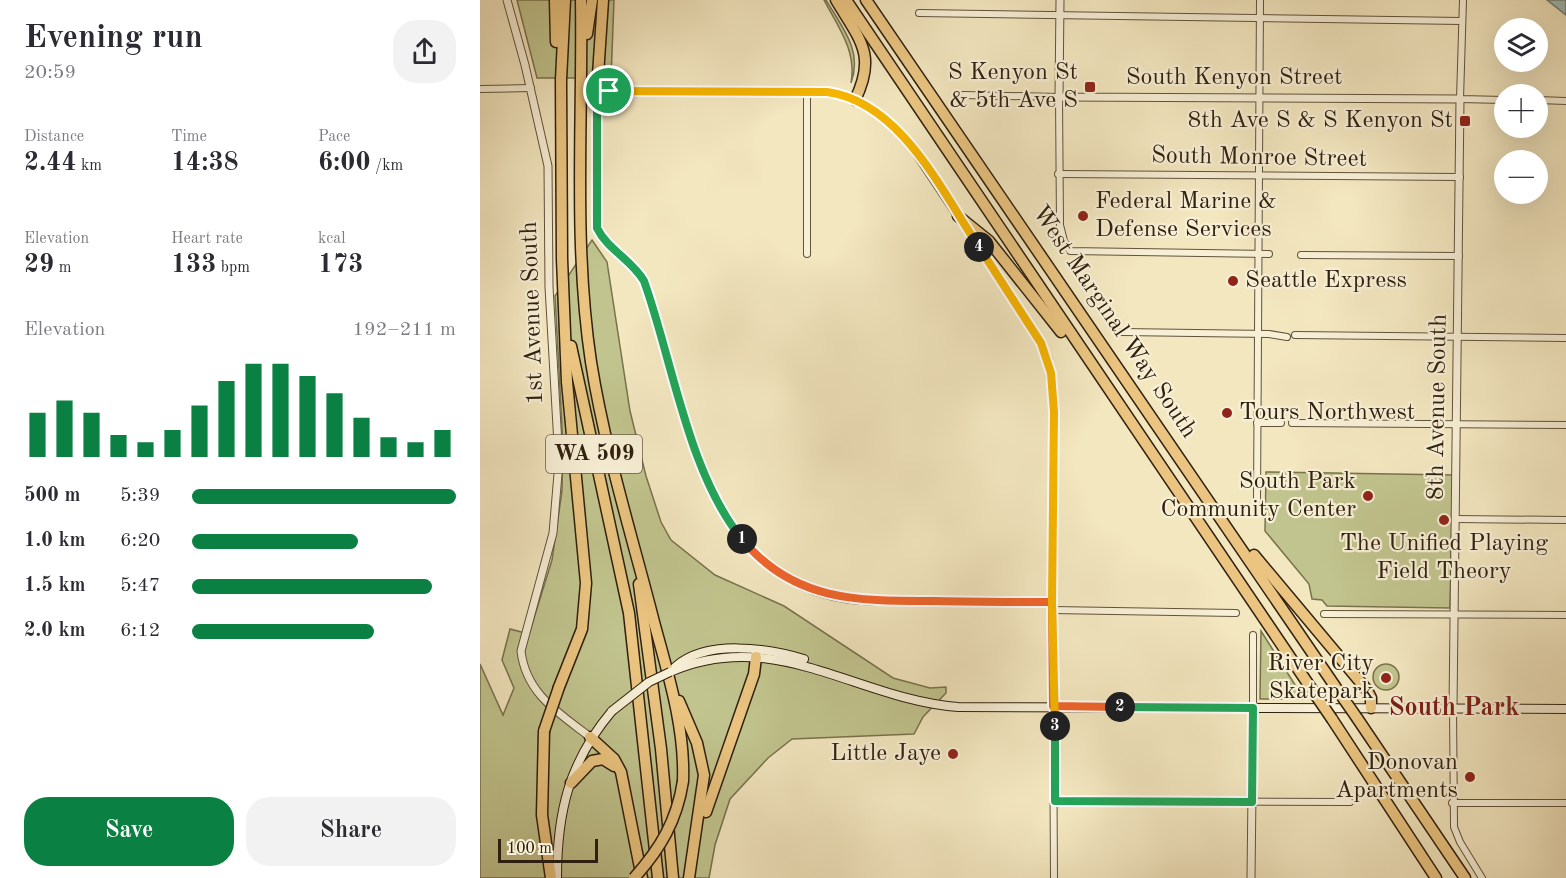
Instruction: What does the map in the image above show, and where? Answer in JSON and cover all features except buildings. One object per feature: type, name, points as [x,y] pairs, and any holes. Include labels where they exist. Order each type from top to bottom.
[{"type":"highway","points":[[555,0],[557,76],[561,80]]},
{"type":"highway","name":"WA 509","points":[[565,0],[561,80],[562,259],[572,347],[586,423],[615,540],[633,636],[657,878]]},
{"type":"highway","name":"WA 509","points":[[581,0],[582,240],[585,304],[600,405],[631,534],[661,749],[673,878]]},
{"type":"highway","points":[[582,70],[592,0]]},
{"type":"highway","points":[[597,90],[603,0]]},
{"type":"highway","points":[[836,0],[865,53],[866,72],[855,100]]},
{"type":"highway","name":"West Marginal Way South","points":[[846,0],[1332,719],[1436,878]]},
{"type":"highway","name":"West Marginal Way South","points":[[866,0],[1216,509],[1465,878]]},
{"type":"highway","points":[[958,216],[989,241],[1125,413]]},
{"type":"highway","points":[[551,878],[542,815],[544,731],[582,629],[586,583],[567,382],[562,259]]},
{"type":"highway","points":[[1216,509],[1367,690],[1371,698],[1371,708]]},
{"type":"highway","points":[[631,534],[671,684],[683,750],[683,781],[670,829],[634,878]]},
{"type":"highway","points":[[695,843],[754,674],[756,657]]},
{"type":"highway","points":[[671,684],[694,736],[703,765],[704,789],[689,878]]},
{"type":"highway","points":[[590,737],[614,759],[621,772],[642,878]]},
{"type":"highway","points":[[571,783],[587,764],[596,759],[607,761],[621,772]]},
{"type":"main road","points":[[670,672],[682,661],[698,655],[745,649],[780,652],[855,676],[867,686]]},
{"type":"main road","points":[[557,878],[561,816],[571,783],[590,737],[612,711],[649,682],[680,667],[718,658],[756,657],[793,662],[909,700],[944,705],[1566,709]]},
{"type":"street","name":"1st Avenue South","points":[[507,0],[531,88],[548,166],[549,287],[559,462],[554,533],[521,651],[524,669],[533,688],[590,737]]},
{"type":"street","points":[[1060,0],[1058,174],[1060,225],[1066,248],[1077,252],[1269,254]]},
{"type":"street","points":[[1257,501],[1260,0]]},
{"type":"street","name":"8th Avenue South","points":[[1463,0],[1452,803],[1455,834],[1482,878]]},
{"type":"street","points":[[920,13],[1462,21]]},
{"type":"street","points":[[480,89],[531,88]]},
{"type":"street","points":[[1052,602],[864,601],[821,592],[784,576],[760,558],[732,527],[717,503],[692,436],[644,281],[628,261],[604,239],[597,228],[597,90],[834,93],[855,100],[885,118],[909,142],[1035,332],[1048,359],[1054,412],[1052,602],[1054,878]]},
{"type":"street","points":[[807,92],[807,254]]},
{"type":"street","name":"South Kenyon Street","points":[[963,95],[1494,100]]},
{"type":"street","points":[[1548,100],[1566,101]]},
{"type":"street","name":"South Monroe Street","points":[[1058,174],[1460,177]]},
{"type":"street","points":[[1301,255],[1459,256]]},
{"type":"street","points":[[1122,332],[1258,334],[1287,338]]},
{"type":"street","points":[[1295,335],[1566,338]]},
{"type":"street","points":[[1257,423],[1281,423]]},
{"type":"street","points":[[1292,423],[1566,425]]},
{"type":"street","points":[[1455,519],[1566,520]]},
{"type":"street","points":[[1052,610],[1236,613]]},
{"type":"street","points":[[1324,614],[1566,615]]},
{"type":"street","points":[[1251,878],[1253,635]]},
{"type":"street","points":[[1055,801],[1350,802]]},
{"type":"street","points":[[1452,803],[1566,803]]},
{"type":"green space","points":[[517,0],[614,0],[611,78],[537,78]]},
{"type":"green space","points":[[824,0],[844,30],[853,50],[854,71],[851,83],[849,50]]},
{"type":"green space","points":[[592,240],[607,262],[630,411],[646,476],[661,522],[671,540],[715,575],[784,606],[893,678],[930,688],[946,687],[946,693],[923,717],[914,734],[792,739],[768,758],[730,799],[715,845],[709,878],[480,878],[480,664],[503,715],[514,688],[502,660],[510,629],[529,634],[552,560],[562,491],[563,445],[555,296]]},
{"type":"green space","points":[[1266,472],[1453,475],[1450,608],[1327,606],[1322,600],[1312,599],[1309,584],[1265,531]]},
{"type":"green space","points":[[1261,631],[1304,699],[1260,699]]},
{"type":"green space","name":"River City Skatepark","points":[[1386,664],[1395,668],[1399,677],[1395,686],[1386,690],[1377,686],[1373,677],[1377,668]]},
{"type":"water","points":[[1547,0],[1566,0],[1566,15]]},
{"type":"place","name":"S Kenyon St & 5th Ave S","points":[[1090,87]]},
{"type":"place","name":"8th Ave S & S Kenyon St","points":[[1465,121]]},
{"type":"place","name":"Federal Marine & Defense Services","points":[[1083,216]]},
{"type":"place","name":"Seattle Express","points":[[1233,281]]},
{"type":"place","name":"Tours Northwest","points":[[1227,413]]},
{"type":"place","name":"South Park Community Center","points":[[1368,496]]},
{"type":"place","name":"The Unified Playing Field Theory","points":[[1444,520]]},
{"type":"place","name":"River City Skatepark","points":[[1386,678]]},
{"type":"place","name":"Little Jaye","points":[[953,754]]},
{"type":"place","name":"Donovan Apartments","points":[[1470,777]]},
{"type":"district","name":"South Park","points":[[1454,708]]},
{"type":"route","points":[[609,91],[597,90],[595,218],[597,228],[604,239],[628,261],[644,281],[692,436],[717,503],[747,546],[784,576],[803,586],[845,599],[1052,602],[1053,706],[1253,708],[1252,802],[1055,801],[1055,716],[1053,706],[1053,694],[1052,602],[1054,412],[1048,359],[1035,332],[918,154],[903,135],[877,112],[844,95],[834,93],[609,91]]}]
